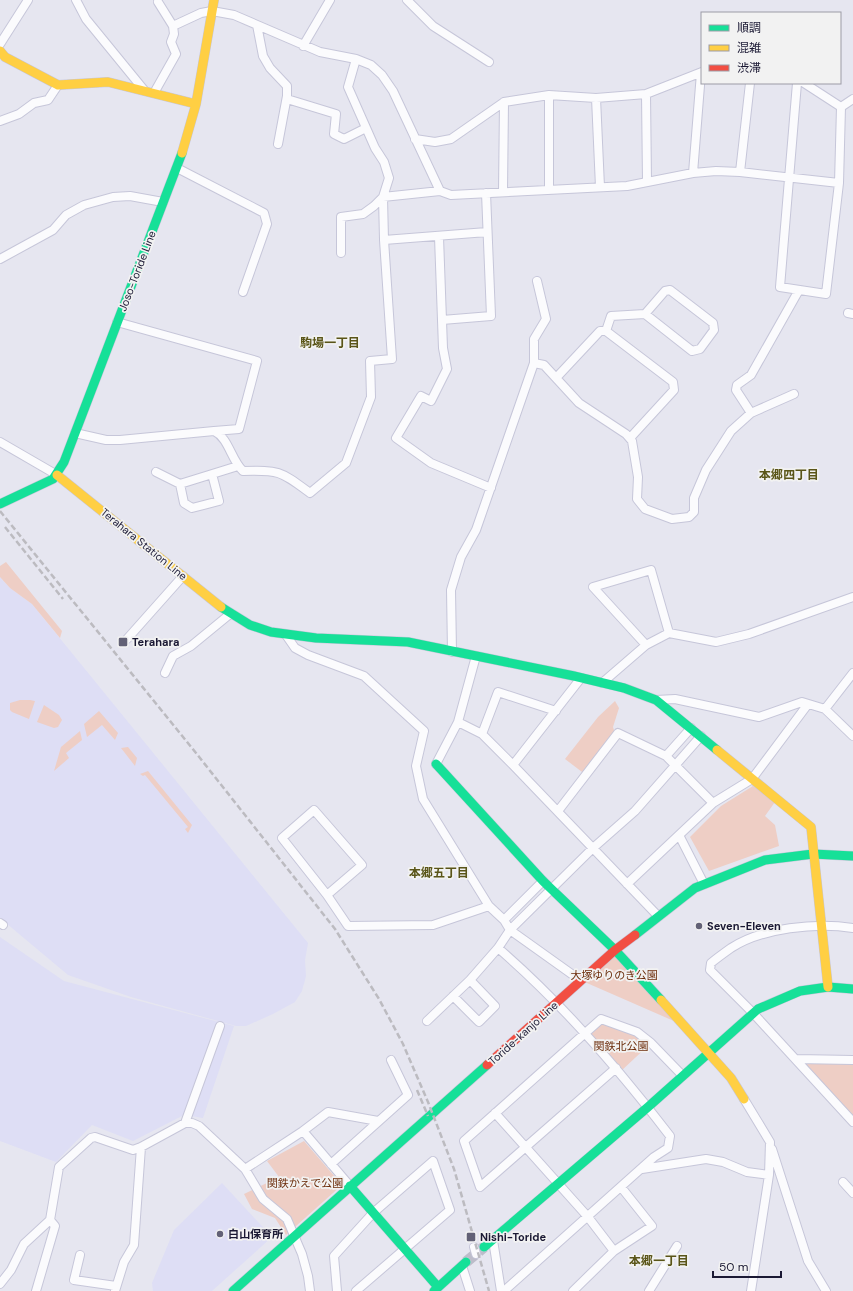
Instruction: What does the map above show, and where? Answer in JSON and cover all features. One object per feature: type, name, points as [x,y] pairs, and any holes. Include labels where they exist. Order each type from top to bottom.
[{"type":"street","points":[[0,44],[28,0]]},
{"type":"street","points":[[76,0],[86,18],[144,90]]},
{"type":"street","name":"Joso-Toride Line","points":[[0,504],[39,487],[57,475],[64,462],[190,128],[196,104],[214,0]]},
{"type":"street","points":[[303,46],[330,0]]},
{"type":"street","points":[[407,0],[433,26],[489,62]]},
{"type":"street","points":[[154,93],[176,54],[172,42],[173,26],[158,2]]},
{"type":"street","points":[[173,26],[189,17],[212,11],[234,15],[303,46],[320,52],[356,59],[371,65],[382,75],[393,91],[440,191]]},
{"type":"street","points":[[257,25],[263,56],[270,68],[287,86],[287,99],[278,144]]},
{"type":"street","points":[[0,51],[5,57],[58,85],[108,82],[196,104]]},
{"type":"street","points":[[214,431],[222,437],[238,466],[243,471],[273,470],[280,472],[310,493],[346,463],[371,398],[370,360],[392,358],[384,240],[383,197],[389,178],[384,162],[366,128],[348,87],[356,59]]},
{"type":"street","points":[[415,139],[435,142],[451,139],[504,102],[549,95],[596,98],[646,94],[701,72],[693,173]]},
{"type":"street","points":[[740,172],[750,84]]},
{"type":"street","points":[[797,84],[780,287],[826,294],[839,183],[842,107]]},
{"type":"street","points":[[806,84],[842,107]]},
{"type":"street","points":[[0,121],[19,114],[34,103],[48,100],[58,85]]},
{"type":"street","points":[[646,94],[647,182]]},
{"type":"street","points":[[548,189],[549,95]]},
{"type":"street","points":[[596,98],[600,187]]},
{"type":"street","points":[[287,99],[336,114],[334,134],[344,139],[366,128]]},
{"type":"street","points":[[842,107],[853,99]]},
{"type":"street","points":[[504,102],[504,192]]},
{"type":"street","points":[[176,168],[264,213],[267,224],[243,292]]},
{"type":"street","points":[[341,253],[341,217],[363,214],[383,197],[440,191],[451,195],[627,186],[693,173],[740,172],[839,183]]},
{"type":"street","points":[[442,320],[491,316],[486,193]]},
{"type":"street","points":[[0,259],[52,230],[66,215],[84,205],[113,197],[130,196],[163,202]]},
{"type":"street","points":[[384,240],[439,237],[488,232]]},
{"type":"street","points":[[439,237],[443,348],[447,369],[431,401],[421,396],[396,438],[431,463],[491,488]]},
{"type":"street","points":[[452,652],[451,590],[460,557],[476,530],[534,363],[534,339],[546,319],[537,281]]},
{"type":"street","points":[[606,331],[611,316],[645,314],[692,350],[700,349],[714,330],[713,323],[670,290],[665,291],[645,314]]},
{"type":"street","points":[[751,412],[736,390],[737,385],[751,375],[799,290]]},
{"type":"street","points":[[75,433],[106,440],[120,440],[239,429],[257,361],[117,322]]},
{"type":"street","points":[[556,378],[600,331],[606,331],[673,382],[674,390],[630,438]]},
{"type":"street","points":[[534,363],[544,365],[579,403],[630,438],[632,441],[638,477],[637,499],[645,509],[672,519],[689,517],[694,512],[694,498],[706,470],[731,431],[751,412],[794,394]]},
{"type":"street","points":[[0,442],[57,475]]},
{"type":"street","points":[[156,472],[180,484],[238,466]]},
{"type":"street","points":[[180,484],[184,503],[192,508],[219,501],[212,474]]},
{"type":"street","name":"Terahara Station Line","points":[[57,475],[230,614],[259,629],[286,635],[408,642],[634,690],[656,700],[811,827],[828,987]]},
{"type":"street","points":[[646,645],[593,587],[651,570],[669,633]]},
{"type":"street","points":[[127,639],[184,576]]},
{"type":"street","points":[[602,683],[646,645],[669,633],[716,642],[749,634],[853,597]]},
{"type":"street","points":[[165,673],[173,656],[191,646],[230,614]]},
{"type":"street","points":[[286,635],[295,648],[308,655],[364,676],[424,731],[416,766],[423,799],[489,906],[504,920],[510,930],[580,980]]},
{"type":"street","points":[[476,656],[458,722],[436,764],[543,881],[615,950],[731,1078],[770,1142],[808,1261],[826,1291]]},
{"type":"street","points":[[825,709],[853,673]]},
{"type":"street","points":[[513,765],[581,678]]},
{"type":"street","points":[[482,734],[498,692],[556,710]]},
{"type":"street","points":[[656,700],[675,699],[759,717],[802,702],[825,709],[853,736]]},
{"type":"street","points":[[627,884],[713,803],[752,779],[808,704]]},
{"type":"street","points":[[458,722],[482,734],[658,916]]},
{"type":"street","points":[[666,756],[691,728]]},
{"type":"street","points":[[558,811],[618,733],[666,756],[713,803]]},
{"type":"street","points":[[427,1021],[470,980],[498,948],[510,930],[593,848],[635,811],[674,764],[701,736]]},
{"type":"street","points":[[327,895],[362,865],[314,810],[282,838],[327,895],[348,926],[433,925],[489,906]]},
{"type":"street","points":[[680,835],[704,884]]},
{"type":"street","name":"Toride-kanjo Line","points":[[233,1291],[558,1002],[580,980],[615,950],[695,888],[765,860],[813,854],[853,856]]},
{"type":"street","points":[[504,920],[543,881]]},
{"type":"street","points":[[853,928],[822,926],[797,928],[758,936],[731,948],[711,963],[710,970],[753,1013],[853,1122]]},
{"type":"street","points":[[492,1240],[502,1291],[641,1169],[668,1148],[670,1136],[616,1068],[558,1002],[498,948]]},
{"type":"street","points":[[453,996],[479,1022],[495,1006],[470,980]]},
{"type":"street","points":[[484,1247],[648,1107],[753,1013],[771,1002],[793,994],[828,987],[853,989]]},
{"type":"street","points":[[616,1068],[480,1187],[464,1141],[601,1019],[637,1032],[651,1043],[682,1075]]},
{"type":"street","points":[[185,1123],[220,1026]]},
{"type":"street","points":[[796,1059],[853,1060]]},
{"type":"street","points":[[331,1164],[408,1095],[391,1060]]},
{"type":"street","points":[[245,1169],[303,1131],[328,1112],[378,1121]]},
{"type":"street","points":[[495,1113],[588,1217],[614,1251]]},
{"type":"street","points":[[0,1284],[11,1270],[24,1244],[50,1220],[59,1166],[91,1138],[95,1137],[133,1150],[185,1123],[192,1123],[199,1126],[245,1169],[264,1199],[287,1220],[302,1254],[308,1276],[310,1291]]},
{"type":"street","points":[[303,1131],[374,1214],[406,1248],[436,1289],[464,1264],[470,1291]]},
{"type":"street","points":[[751,1291],[769,1175],[770,1142]]},
{"type":"street","points":[[80,1255],[74,1280],[115,1289],[124,1262],[134,1245],[141,1147]]},
{"type":"street","points":[[641,1169],[706,1159],[723,1162],[747,1172],[769,1175]]},
{"type":"street","points":[[337,1291],[334,1256],[342,1245],[433,1161],[450,1210],[356,1291]]},
{"type":"street","points":[[843,1182],[853,1193]]},
{"type":"street","points":[[573,1291],[614,1251],[652,1226],[621,1188]]},
{"type":"street","points":[[36,1291],[55,1226],[50,1220]]},
{"type":"street","points":[[649,1291],[677,1246]]},
{"type":"shaded area","points":[[0,577],[10,588],[32,604],[308,943],[305,960],[306,976],[302,991],[295,1002],[246,1026],[236,1026],[131,997],[68,975],[0,918]]},
{"type":"shaded area","points":[[0,937],[64,981],[234,1026],[203,1118],[184,1115],[133,1141],[92,1125],[56,1162],[0,1141]]},
{"type":"shaded area","name":"白山保育所","points":[[222,1183],[272,1237],[212,1291],[153,1291],[152,1283],[174,1230]]},
{"type":"green space","points":[[6,562],[62,631],[60,638],[32,604],[10,588],[0,577],[0,566]]},
{"type":"green space","points":[[20,700],[35,701],[29,719],[10,710],[10,703]]},
{"type":"green space","points":[[615,701],[619,708],[613,727],[616,737],[586,775],[565,759],[598,717]]},
{"type":"green space","points":[[44,705],[59,715],[62,720],[58,727],[54,728],[37,722]]},
{"type":"green space","points":[[99,711],[118,733],[115,740],[102,725],[87,737],[84,724]]},
{"type":"green space","points":[[80,731],[82,740],[66,753],[69,758],[54,771],[61,747]]},
{"type":"green space","points":[[128,747],[137,758],[135,766],[121,748]]},
{"type":"green space","points":[[148,771],[192,825],[188,833],[185,829],[188,827],[145,775],[143,776],[140,774]]},
{"type":"green space","points":[[753,786],[775,802],[765,816],[775,825],[779,846],[709,871],[690,837],[721,806]]},
{"type":"green space","name":"大塚ゆりのき公園","points":[[615,950],[683,1025],[580,980]]},
{"type":"green space","name":"関鉄北公園","points":[[601,1019],[651,1043],[620,1072],[586,1033]]},
{"type":"green space","points":[[796,1059],[853,1060],[853,1122]]},
{"type":"green space","name":"関鉄かえで公園","points":[[304,1141],[342,1185],[286,1235],[275,1218],[252,1209],[244,1194],[279,1177],[267,1161]]},
{"type":"tunnel","points":[[466,1262],[484,1247]]},
{"type":"railway","points":[[0,511],[196,753],[335,929],[379,999],[403,1044],[428,1102],[454,1169],[489,1291]]},
{"type":"railway","points":[[5,527],[63,599]]},
{"type":"railway","points":[[417,1090],[428,1116]]},
{"type":"traffic: fast","points":[[0,504],[53,479],[64,462],[182,153]]},
{"type":"traffic: fast","points":[[221,607],[250,625],[271,632],[316,638],[408,642],[574,676],[624,688],[656,700],[717,750]]},
{"type":"traffic: fast","points":[[436,764],[543,881],[615,950],[661,1000]]},
{"type":"traffic: fast","points":[[635,935],[695,888],[765,860],[813,854],[853,856]]},
{"type":"traffic: fast","points":[[484,1247],[648,1107],[758,1009],[800,991],[828,987],[853,989]]},
{"type":"traffic: fast","points":[[233,1291],[487,1065]]},
{"type":"traffic: fast","points":[[350,1186],[438,1287]]},
{"type":"traffic: fast","points":[[434,1291],[466,1262]]},
{"type":"traffic: slow","points":[[182,153],[196,104],[214,0]]},
{"type":"traffic: slow","points":[[0,51],[5,57],[58,85],[108,82],[196,104]]},
{"type":"traffic: slow","points":[[57,475],[221,607]]},
{"type":"traffic: slow","points":[[717,750],[811,827],[828,987]]},
{"type":"traffic: slow","points":[[661,1000],[731,1078],[744,1099]]},
{"type":"traffic: jam","points":[[487,1065],[615,950],[635,935]]},
{"type":"place","name":"Terahara","points":[[123,642]]},
{"type":"place","name":"Seven-Eleven","points":[[699,926]]},
{"type":"place","name":"白山保育所","points":[[220,1234]]},
{"type":"place","name":"Nishi-Toride","points":[[471,1237]]},
{"type":"district","name":"駒場一丁目","points":[[330,343]]},
{"type":"district","name":"本郷四丁目","points":[[789,475]]},
{"type":"district","name":"本郷五丁目","points":[[439,873]]},
{"type":"district","name":"本郷一丁目","points":[[659,1261]]}]
